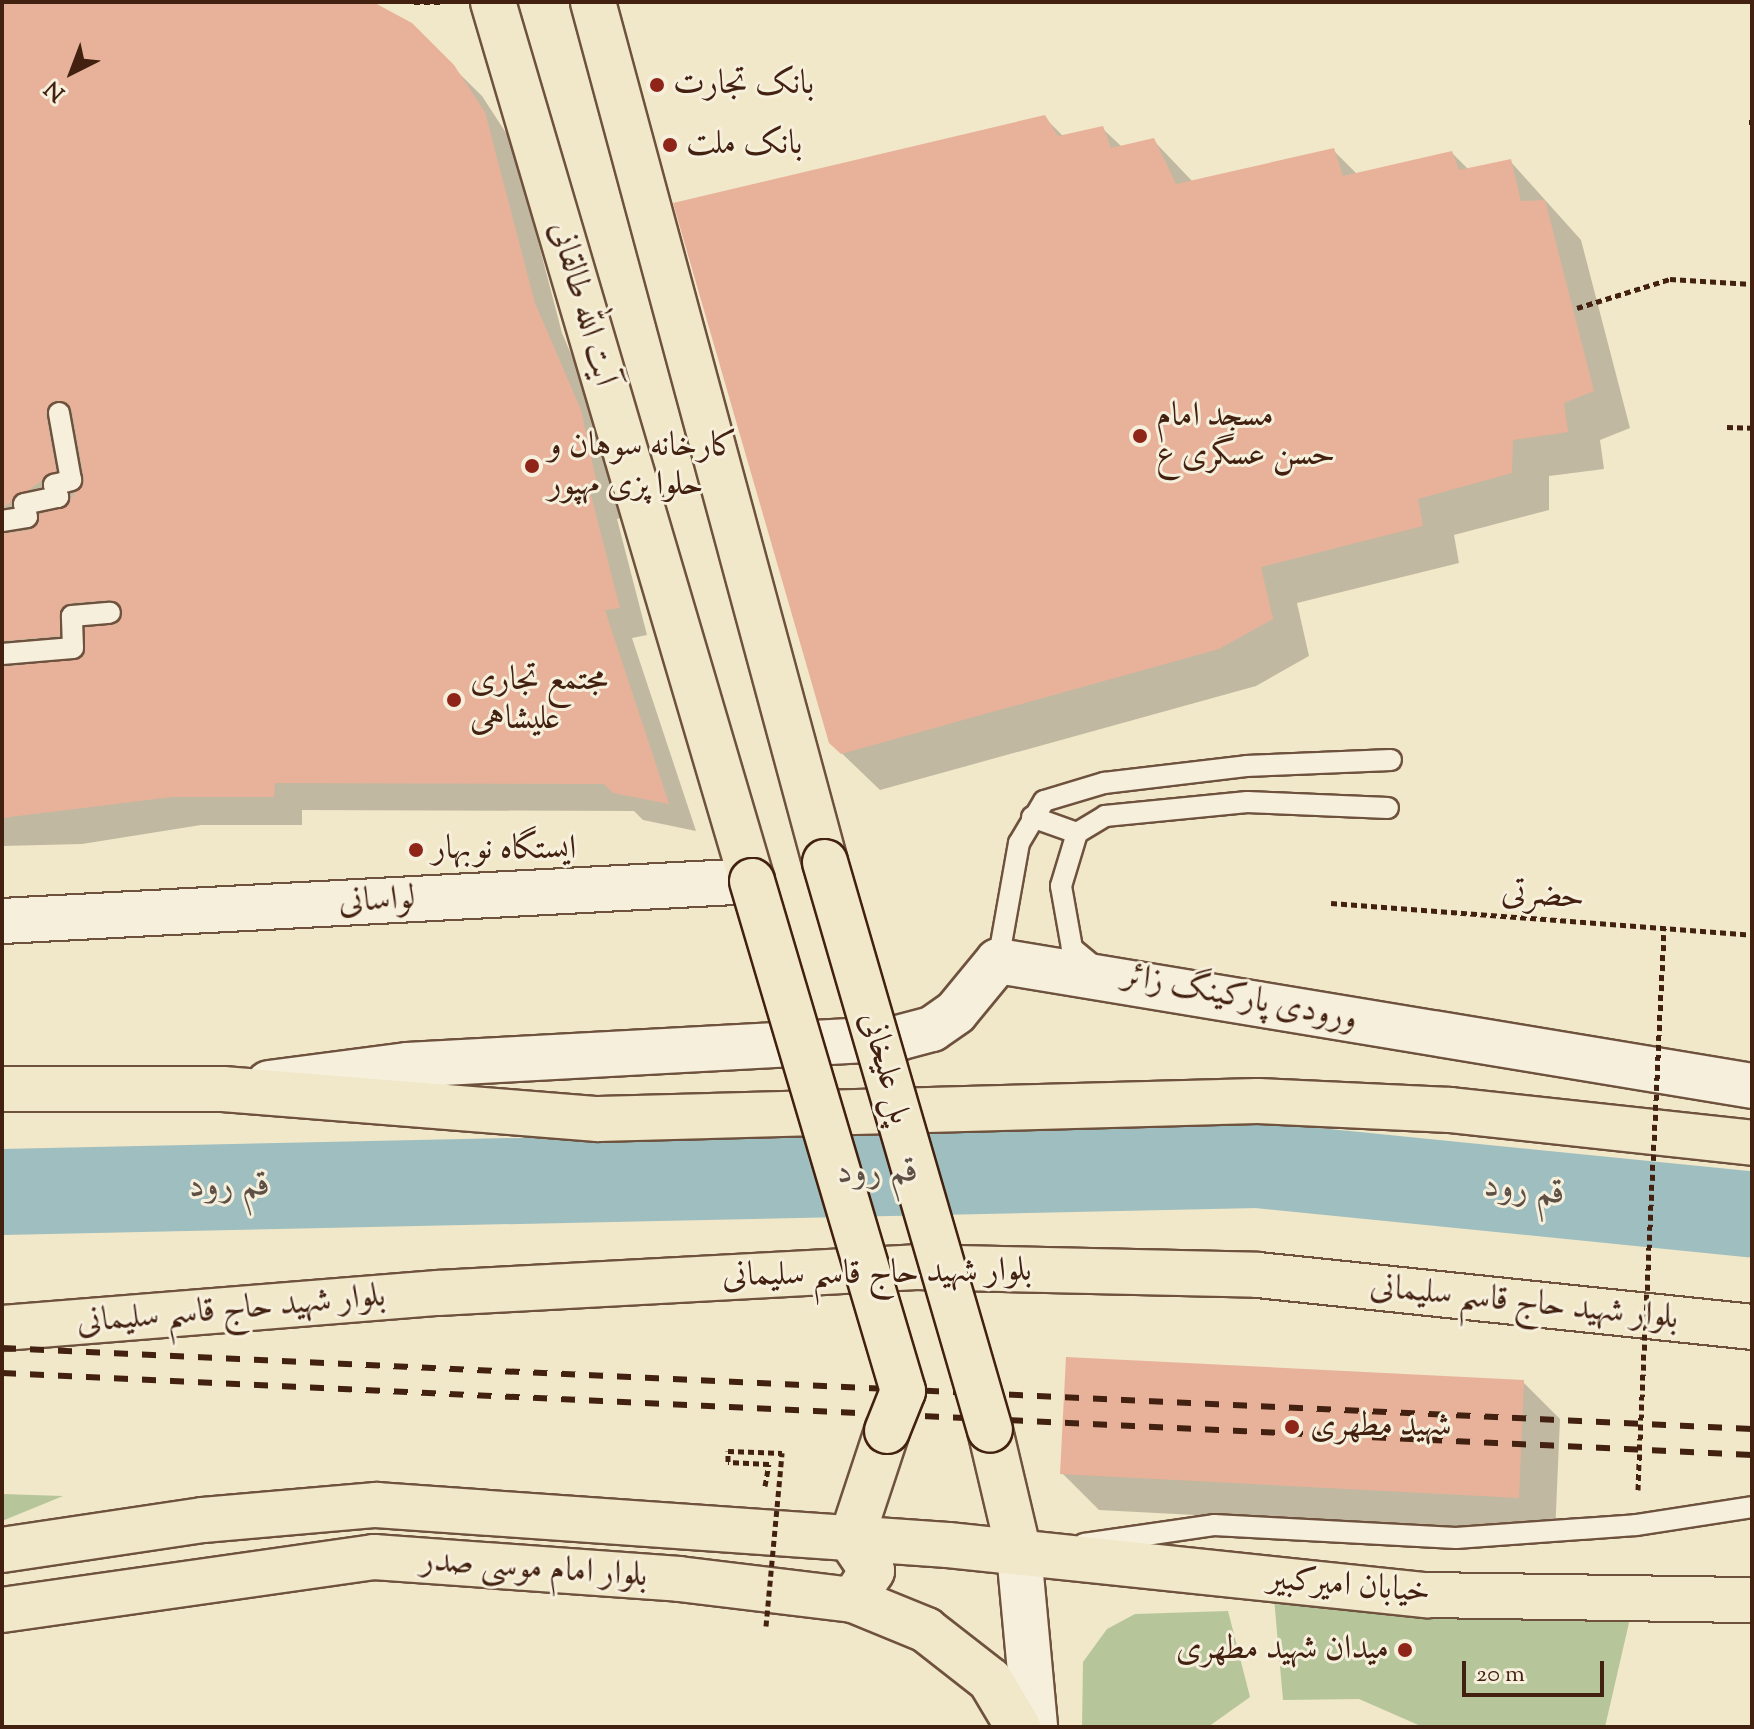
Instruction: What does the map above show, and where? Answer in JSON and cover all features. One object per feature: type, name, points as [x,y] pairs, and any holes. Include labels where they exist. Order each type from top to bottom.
[{"type":"main road","name":"پل علیخانی","points":[[593,2],[825,862],[990,1430],[1019,1553]]},
{"type":"main road","name":"آیت الله طالقانی","points":[[493,11],[752,881]]},
{"type":"main road","name":"لواسانی","points":[[2,921],[752,881]]},
{"type":"main road","points":[[752,881],[903,1391],[851,1540],[872,1571],[853,1600]]},
{"type":"main road","points":[[223,1089],[407,1065],[898,1038],[932,1029],[956,1012],[998,961],[1100,972]]},
{"type":"main road","name":"ورودی پارکینگ زائر","points":[[1100,972],[1752,1086]]},
{"type":"main road","points":[[2,1089],[223,1089],[598,1119],[1258,1101],[1450,1110],[1752,1143]]},
{"type":"main road","name":"بلوار شهید حاج قاسم سلیمانی","points":[[2,1328],[438,1293],[916,1267],[1258,1275],[1752,1327]]},
{"type":"main road","name":"بلوار امام موسی صدر","points":[[2,1550],[203,1520],[376,1505],[948,1545]]},
{"type":"main road","name":"خیابان امیرکبیر","points":[[948,1545],[1427,1595],[1752,1600]]},
{"type":"main road","points":[[1019,1553],[1035,1727]]},
{"type":"main road","name":"بلوار امام موسی صدر","points":[[2,1610],[374,1557],[853,1600],[926,1630],[990,1680],[1018,1727]]},
{"type":"lane","points":[[2,521],[27,517],[24,504],[58,497],[54,485],[71,480],[59,413]]},
{"type":"lane","points":[[2,654],[73,648],[72,616],[110,613]]},
{"type":"lane","points":[[998,961],[1019,843],[1044,801],[1104,783],[1246,766],[1391,760]]},
{"type":"lane","points":[[1032,817],[1077,833],[1105,816],[1247,802],[1388,808]]},
{"type":"lane","name":"ورودی پارکینگ زائر","points":[[1077,833],[1064,860],[1062,909],[1072,948],[1100,972]]},
{"type":"lane","points":[[1019,1553],[1214,1525],[1456,1538],[1636,1525],[1752,1507]]},
{"type":"path","points":[[414,2],[443,2]]},
{"type":"path","points":[[1577,308],[1670,279],[1752,284]]},
{"type":"path","points":[[1727,427],[1752,428]]},
{"type":"path","name":"حضرتی","points":[[1331,903],[1752,935]]},
{"type":"path","points":[[1639,1460],[1664,929]]},
{"type":"path","points":[[766,1626],[782,1453],[728,1451],[728,1462],[769,1464]]},
{"type":"green space","points":[[2,1494],[63,1496],[2,1521]]},
{"type":"green space","points":[[1274,1598],[1631,1614],[1605,1727],[1423,1727],[1359,1699],[1283,1700]]},
{"type":"green space","points":[[1228,1611],[1250,1697],[1208,1727],[1082,1727],[1083,1662],[1107,1629],[1135,1614]]},
{"type":"building","points":[[2,2],[373,2],[412,23],[454,65],[485,112],[535,303],[581,410],[598,489],[590,491],[620,608],[605,610],[669,804],[613,793],[604,784],[275,783],[274,797],[172,797],[2,818],[2,667],[80,659],[85,628],[117,624],[123,613],[110,600],[70,603],[60,611],[60,636],[2,641],[2,534],[30,530],[40,514],[66,507],[84,478],[72,410],[56,400],[46,414],[56,471],[2,508]]},
{"type":"building","name":"مسجد امام حسن عسگری ع","points":[[1045,115],[1058,136],[1103,126],[1111,148],[1154,138],[1176,184],[1334,148],[1343,176],[1452,151],[1459,170],[1511,159],[1521,201],[1545,200],[1594,391],[1564,403],[1568,432],[1513,440],[1512,473],[1418,499],[1423,526],[1261,567],[1273,619],[1219,649],[841,754],[829,743],[673,203]]},
{"type":"building","name":"شهید مطهری","points":[[1066,1357],[1524,1380],[1519,1498],[1060,1474]]},
{"type":"waterway","name":"قم رود","points":[[2,1192],[1257,1165],[1752,1214]]},
{"type":"railway","points":[[2,1348],[1752,1429]]},
{"type":"railway","points":[[2,1373],[1752,1455]]},
{"type":"place","name":"بانک تجارت","points":[[657,85]]},
{"type":"place","name":"بانک ملت","points":[[670,145]]},
{"type":"place","name":"مسجد امام حسن عسگری ع","points":[[1140,436]]},
{"type":"place","name":"کارخانه سوهان و حلوا پزی مهپور","points":[[532,466]]},
{"type":"place","name":"مجتمع تجاری علیشاهی","points":[[454,700]]},
{"type":"place","name":"ایستگاه نوبهار","points":[[416,850]]},
{"type":"place","name":"شهید مطهری","points":[[1292,1427]]},
{"type":"place","name":"میدان شهید مطهری","points":[[1405,1650]]}]
